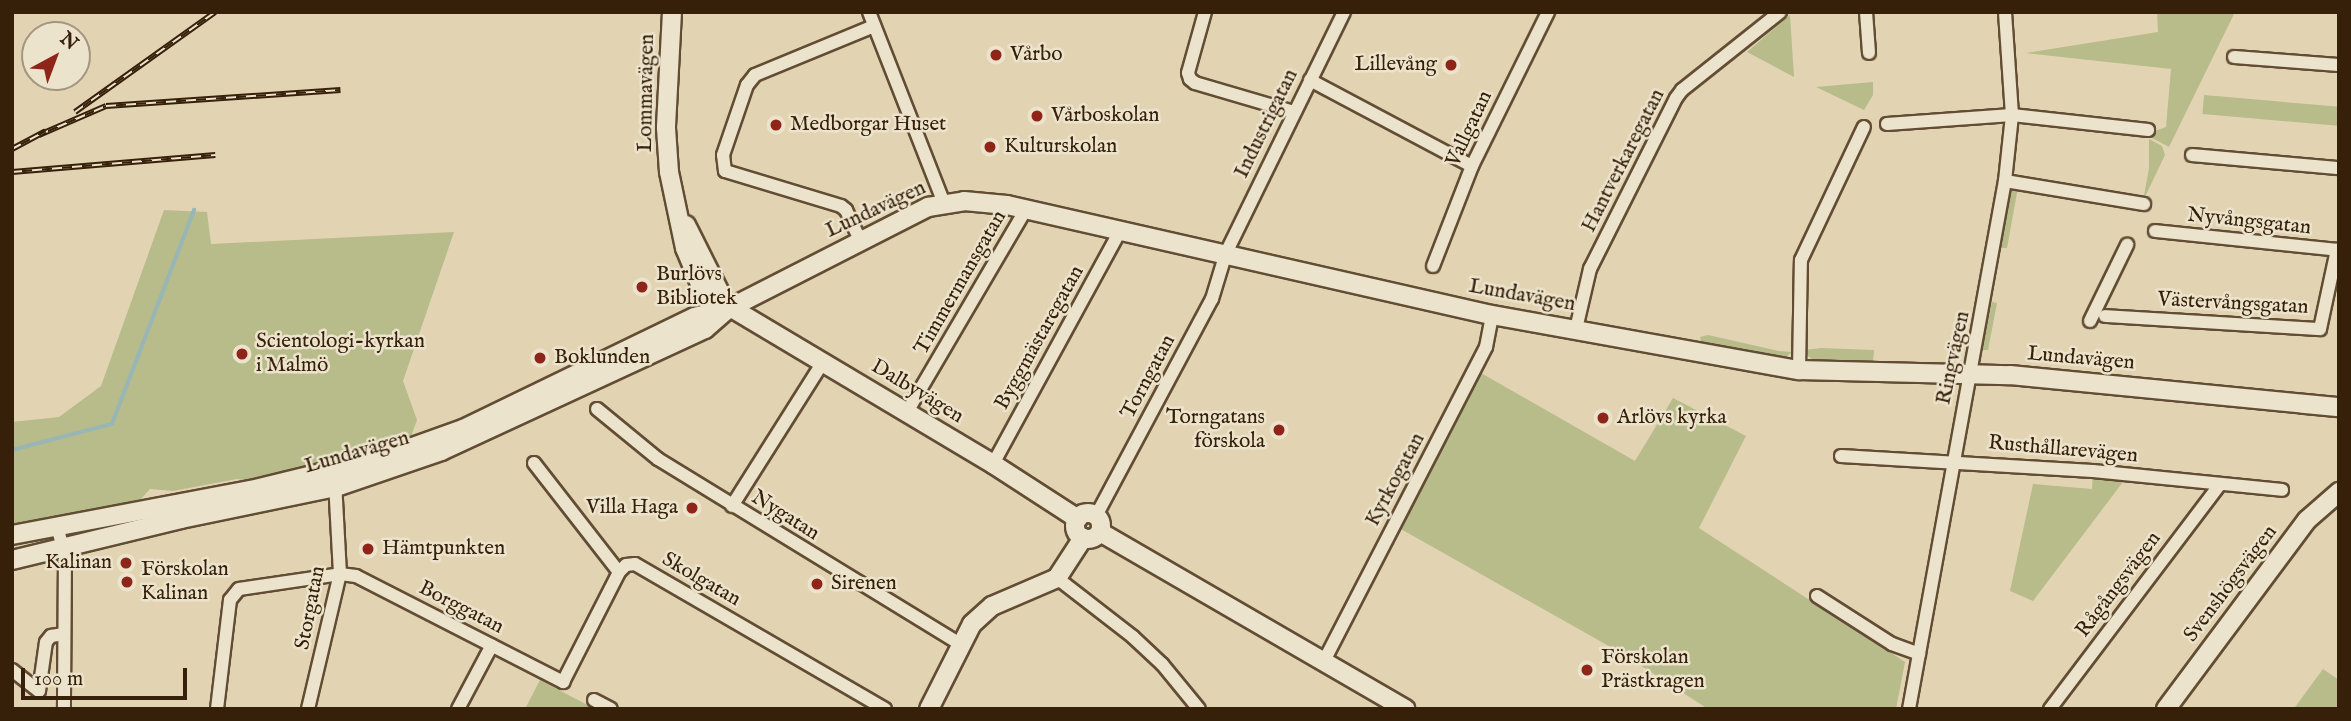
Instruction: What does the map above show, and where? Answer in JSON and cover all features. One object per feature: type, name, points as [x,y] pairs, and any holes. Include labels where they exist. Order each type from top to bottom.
[{"type":"main road","name":"Lommavägen","points":[[672,12],[666,142],[671,186],[680,216],[685,248],[703,291],[728,309]]},
{"type":"main road","name":"Lundavägen","points":[[12,560],[288,495],[335,479],[463,429],[695,317],[728,309],[768,292],[860,240],[944,203],[983,201],[1026,209],[1492,314],[1799,370],[2010,375],[2339,409]]},
{"type":"main road","name":"Dalbyvägen","points":[[728,309],[907,412],[1077,519]]},
{"type":"main road","name":"Lundavägen","points":[[12,535],[335,479]]},
{"type":"main road","name":"Svenshögsvägen","points":[[2166,709],[2307,520],[2339,492]]},
{"type":"main road","points":[[1098,524],[1093,539],[1083,538],[1076,530],[1077,519],[1086,514],[1098,524],[1405,709]]},
{"type":"main road","points":[[929,709],[972,624],[992,606],[1057,578],[1083,538]]},
{"type":"street","points":[[869,12],[944,203]]},
{"type":"street","points":[[1205,12],[1188,72],[1189,79],[1294,112]]},
{"type":"street","name":"Industrigatan","points":[[1226,253],[1344,12]]},
{"type":"street","name":"Vallgatan","points":[[1433,266],[1472,166],[1548,12]]},
{"type":"street","name":"Hantverkaregatan","points":[[1576,329],[1590,269],[1676,99],[1682,90],[1780,12]]},
{"type":"street","points":[[1866,12],[1869,53]]},
{"type":"street","name":"Ringvägen","points":[[1909,709],[1969,375],[1988,291],[2005,181],[2012,115],[2005,12]]},
{"type":"street","points":[[860,240],[846,211],[833,202],[725,171],[723,155],[747,85],[755,75],[874,26]]},
{"type":"street","points":[[2234,57],[2339,65]]},
{"type":"street","points":[[1310,80],[1472,166]]},
{"type":"street","points":[[1887,124],[2012,115],[2148,130]]},
{"type":"street","points":[[1799,370],[1801,260],[1864,127]]},
{"type":"street","points":[[2192,155],[2339,168]]},
{"type":"street","points":[[2005,181],[2144,204]]},
{"type":"street","name":"Timmermansgatan","points":[[907,412],[1026,209]]},
{"type":"street","name":"Byggmästaregatan","points":[[993,464],[1121,229]]},
{"type":"street","name":"Nyvångsgatan","points":[[2155,231],[2338,250]]},
{"type":"street","points":[[2090,321],[2127,245]]},
{"type":"street","name":"Västervångsgatan","points":[[2105,316],[2320,329],[2338,250]]},
{"type":"street","name":"Torngatan","points":[[1098,524],[1207,310],[1215,293],[1226,253]]},
{"type":"street","name":"Kyrkogatan","points":[[1324,661],[1486,347],[1492,314]]},
{"type":"street","points":[[732,506],[823,362]]},
{"type":"street","name":"Nygatan","points":[[597,409],[658,459],[960,644]]},
{"type":"street","name":"Rusthållarevägen","points":[[1841,456],[2093,471],[2282,490]]},
{"type":"street","points":[[534,463],[620,572]]},
{"type":"street","name":"Storgatan","points":[[308,709],[340,574],[335,479]]},
{"type":"street","name":"Rågångsvägen","points":[[2050,709],[2220,484]]},
{"type":"street","points":[[57,526],[65,546],[64,709]]},
{"type":"street","name":"Skolgatan","points":[[620,572],[626,565],[635,564],[885,709]]},
{"type":"street","name":"Borggatan","points":[[340,574],[356,576],[562,682],[620,572]]},
{"type":"street","points":[[217,709],[232,594],[239,589],[340,574]]},
{"type":"street","points":[[1057,578],[1133,637],[1169,672],[1199,709]]},
{"type":"street","points":[[1818,596],[1892,644],[1919,654]]},
{"type":"street","points":[[12,670],[39,691],[46,642],[51,636],[64,634]]},
{"type":"street","points":[[458,709],[492,645]]},
{"type":"street","points":[[594,700],[611,709]]},
{"type":"green space","points":[[2157,12],[2235,12],[2169,147],[2152,138],[2151,132],[2166,127],[2171,69],[2026,53],[2158,32]]},
{"type":"green space","points":[[1790,15],[1794,77],[1747,52]]},
{"type":"green space","points":[[1873,82],[1873,95],[1864,110],[1816,87]]},
{"type":"green space","points":[[2204,95],[2339,107],[2338,126],[2202,114]]},
{"type":"green space","points":[[2149,139],[2162,146],[2165,155],[2143,201],[2149,168]]},
{"type":"green space","points":[[2018,187],[2007,248],[2000,248],[2011,190]]},
{"type":"green space","points":[[164,210],[207,212],[211,244],[454,232],[403,381],[417,420],[409,442],[266,483],[237,479],[173,491],[150,489],[141,499],[12,531],[12,422],[59,417],[101,386]]},
{"type":"green space","points":[[1992,302],[1997,303],[1988,350],[1982,350]]},
{"type":"green space","points":[[1708,335],[1792,352],[1785,358],[1702,345],[1700,337]]},
{"type":"green space","points":[[1804,350],[1874,350],[1873,362],[1815,361],[1805,354]]},
{"type":"green space","points":[[1481,373],[1635,461],[1673,398],[1746,436],[1699,528],[1905,662],[1896,709],[1708,709],[1623,654],[1399,528]]},
{"type":"green space","points":[[2093,471],[2129,474],[2033,601],[2010,591],[2033,484],[2092,489]]},
{"type":"green space","points":[[2323,669],[2339,680],[2339,709],[2297,709],[2295,707]]},
{"type":"green space","points":[[540,680],[595,709],[525,709]]},
{"type":"waterway","points":[[12,450],[112,424],[194,210]]},
{"type":"railway","points":[[75,112],[215,12]]},
{"type":"railway","points":[[39,135],[106,106],[340,90]]},
{"type":"railway","points":[[12,149],[46,131]]},
{"type":"railway","points":[[12,172],[215,155]]},
{"type":"place","name":"Vårbo","points":[[996,55]]},
{"type":"place","name":"Lillevång","points":[[1451,65]]},
{"type":"place","name":"Vårboskolan","points":[[1037,116]]},
{"type":"place","name":"Medborgar Huset","points":[[776,125]]},
{"type":"place","name":"Kulturskolan","points":[[990,147]]},
{"type":"place","name":"Burlövs Bibliotek","points":[[642,287]]},
{"type":"place","name":"Scientologi-kyrkan i Malmö","points":[[242,354]]},
{"type":"place","name":"Boklunden","points":[[540,358]]},
{"type":"place","name":"Arlövs kyrka","points":[[1603,418]]},
{"type":"place","name":"Torngatans förskola","points":[[1279,430]]},
{"type":"place","name":"Villa Haga","points":[[692,508]]},
{"type":"place","name":"Hämtpunkten","points":[[368,549]]},
{"type":"place","name":"Kalinan","points":[[126,563]]},
{"type":"place","name":"Förskolan Kalinan","points":[[127,582]]},
{"type":"place","name":"Sirenen","points":[[817,584]]},
{"type":"place","name":"Förskolan Prästkragen","points":[[1587,670]]}]
